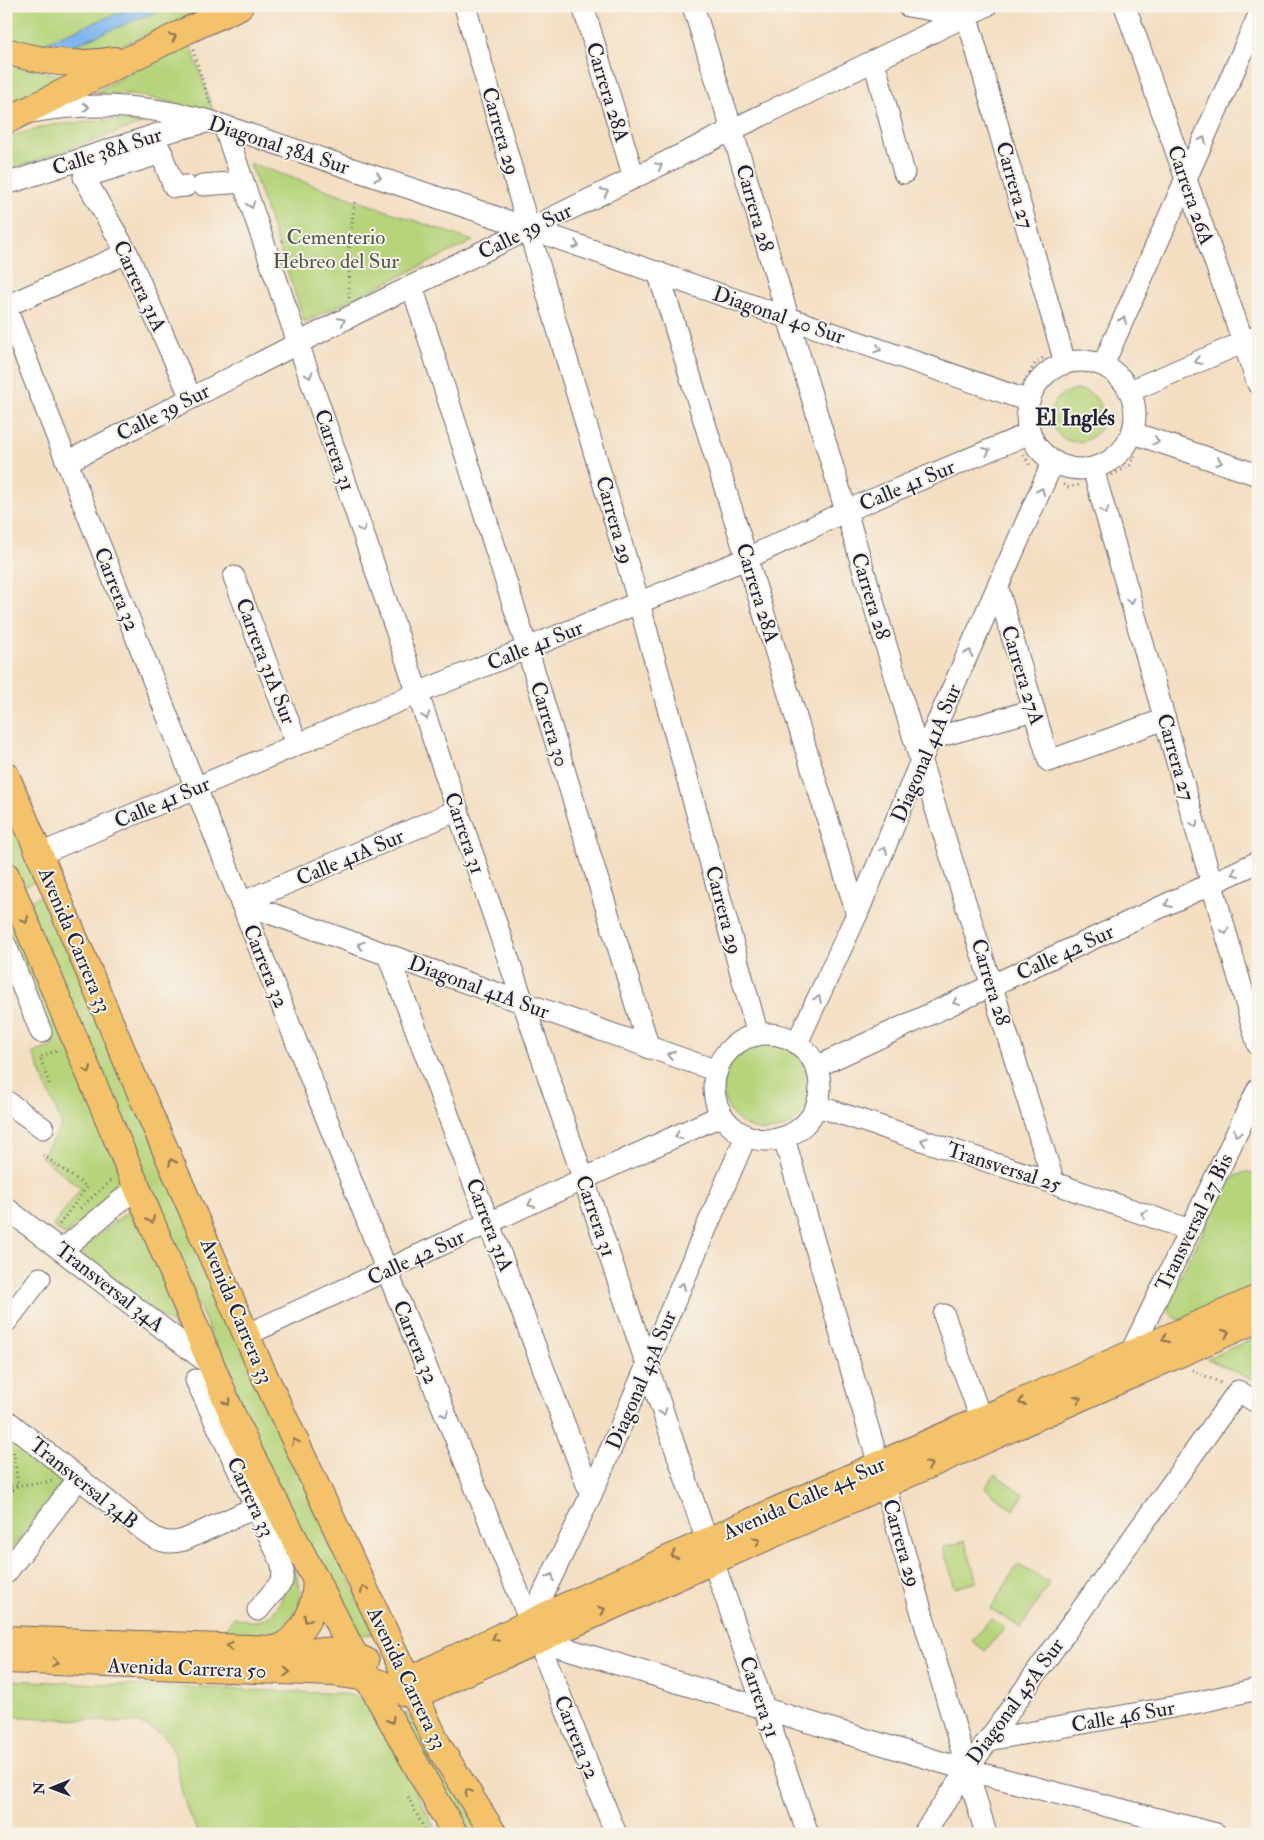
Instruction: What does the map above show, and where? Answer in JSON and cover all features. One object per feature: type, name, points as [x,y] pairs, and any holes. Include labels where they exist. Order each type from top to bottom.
[{"type":"main road","points":[[13,118],[137,55],[240,6]]},
{"type":"main road","points":[[6,51],[47,61],[83,64],[137,55]]},
{"type":"main road","name":"Avenida Carrera 33","points":[[6,775],[38,855],[130,1069],[208,1243],[246,1336],[410,1689],[439,1747],[494,1834]]},
{"type":"main road","name":"Avenida Carrera 33","points":[[6,875],[204,1373],[250,1452],[361,1667],[455,1834]]},
{"type":"main road","name":"Avenida Calle 44 Sur","points":[[882,1475],[981,1420],[1258,1298]]},
{"type":"main road","name":"Avenida Calle 44 Sur","points":[[410,1689],[534,1630],[882,1475],[1258,1319]]},
{"type":"main road","points":[[279,1648],[290,1642],[302,1631],[316,1596],[316,1579]]},
{"type":"main road","name":"Avenida Carrera 50","points":[[6,1639],[325,1650],[361,1667]]},
{"type":"main road","name":"Avenida Carrera 50","points":[[6,1660],[334,1673],[361,1667]]},
{"type":"main road","points":[[361,1667],[410,1689]]},
{"type":"street","name":"Carrera 29","points":[[466,6],[639,603],[758,1035]]},
{"type":"street","name":"Carrera 28A","points":[[582,6],[634,178]]},
{"type":"street","name":"Carrera 28","points":[[693,6],[732,130],[921,762],[1054,1183]]},
{"type":"street","points":[[908,6],[965,11]]},
{"type":"street","name":"Calle 39 Sur","points":[[67,462],[412,286],[874,61],[965,11],[986,6]]},
{"type":"street","name":"Carrera 26A","points":[[1125,6],[1186,179],[1250,339],[1258,384]]},
{"type":"street","name":"Carrera 27","points":[[965,11],[1063,355]]},
{"type":"street","points":[[1103,365],[1258,17]]},
{"type":"street","points":[[874,61],[904,173]]},
{"type":"street","name":"Diagonal 38A Sur","points":[[13,118],[71,107],[138,108],[174,112],[217,123],[530,229]]},
{"type":"street","name":"Calle 38A Sur","points":[[6,184],[158,144],[217,123]]},
{"type":"street","name":"Carrera 31","points":[[217,123],[243,182],[458,810],[522,1003],[808,1834]]},
{"type":"street","points":[[158,144],[174,187],[243,182]]},
{"type":"street","name":"Carrera 31A","points":[[158,144],[84,177],[127,253],[191,398]]},
{"type":"street","name":"Diagonal 40 Sur","points":[[530,229],[1022,398]]},
{"type":"street","points":[[6,307],[127,253]]},
{"type":"street","name":"Carrera 28A","points":[[658,272],[857,914]]},
{"type":"street","name":"Carrera 30","points":[[412,286],[527,648],[649,1048]]},
{"type":"street","name":"Carrera 32","points":[[6,307],[387,1271],[616,1834]]},
{"type":"street","points":[[1130,391],[1250,339]]},
{"type":"street","points":[[1063,355],[1103,365],[1114,371],[1130,391],[1135,404],[1139,435],[1095,476],[1073,470],[1050,470],[1043,454],[1035,444],[1022,436],[1027,411],[1022,398],[1063,355]]},
{"type":"street","points":[[1139,435],[1258,474]]},
{"type":"street","name":"Calle 41 Sur","points":[[38,855],[418,693],[748,558],[846,511],[1022,436]]},
{"type":"street","name":"Diagonal 41A Sur","points":[[797,1043],[857,914],[930,740],[1050,470]]},
{"type":"street","name":"Carrera 27","points":[[1095,476],[1258,1045]]},
{"type":"street","name":"Carrera 31A Sur","points":[[234,578],[297,744]]},
{"type":"street","name":"Carrera 27A","points":[[998,589],[1049,761],[1165,719]]},
{"type":"street","points":[[930,740],[1034,710]]},
{"type":"street","name":"Calle 41A Sur","points":[[241,903],[458,810]]},
{"type":"street","name":"Calle 42 Sur","points":[[816,1066],[1258,862]]},
{"type":"street","name":"Diagonal 41A Sur","points":[[241,903],[717,1072]]},
{"type":"street","points":[[6,946],[41,1032]]},
{"type":"street","name":"Carrera 31A","points":[[388,955],[591,1495]]},
{"type":"street","points":[[758,1035],[778,1035],[797,1043],[808,1053],[816,1066],[820,1080],[817,1106],[810,1120],[798,1131],[784,1138],[772,1140],[759,1140],[746,1136],[733,1128],[722,1115],[716,1102],[714,1086],[723,1058],[732,1047],[744,1039],[758,1035]]},
{"type":"street","name":"Transversal 27 Bis","points":[[1130,1354],[1258,1089]]},
{"type":"street","points":[[6,1101],[43,1128]]},
{"type":"street","name":"Transversal 25","points":[[817,1106],[1054,1183],[1190,1230]]},
{"type":"street","name":"Calle 42 Sur","points":[[246,1336],[722,1115]]},
{"type":"street","name":"Diagonal 43A Sur","points":[[534,1630],[746,1136]]},
{"type":"street","name":"Carrera 29","points":[[784,1138],[986,1834]]},
{"type":"street","points":[[62,1250],[127,1181]]},
{"type":"street","name":"Transversal 34A","points":[[6,1208],[62,1250],[204,1373]]},
{"type":"street","points":[[6,1322],[40,1278]]},
{"type":"street","points":[[944,1315],[981,1420]]},
{"type":"street","name":"Carrera 33","points":[[204,1373],[256,1507],[281,1561],[282,1581],[258,1610]]},
{"type":"street","points":[[1238,1392],[1258,1404]]},
{"type":"street","name":"Diagonal 45A Sur","points":[[534,1630],[764,1709],[967,1770],[1238,1392]]},
{"type":"street","name":"Transversal 34B","points":[[6,1420],[146,1532],[164,1542],[173,1543],[184,1540],[256,1507]]},
{"type":"street","points":[[6,1573],[79,1478]]},
{"type":"street","name":"Calle 46 Sur","points":[[988,1740],[1195,1703],[1258,1689]]},
{"type":"street","points":[[923,1834],[967,1770],[1216,1834]]},
{"type":"path","points":[[186,31],[217,123]]},
{"type":"path","points":[[349,301],[348,245],[355,200]]},
{"type":"path","points":[[265,248],[292,239],[348,245]]},
{"type":"path","points":[[1022,398],[1036,362],[1063,355]]},
{"type":"path","points":[[1022,436],[1030,465],[1050,470],[1068,487],[1130,465],[1139,435]]},
{"type":"path","points":[[49,1084],[40,1057],[64,1047]]},
{"type":"path","points":[[43,1155],[87,1187],[54,1232],[127,1181]]},
{"type":"path","points":[[1186,1368],[1238,1392]]},
{"type":"path","points":[[12,1444],[18,1485]]},
{"type":"path","points":[[6,1487],[55,1481]]},
{"type":"path","points":[[6,1498],[18,1485]]},
{"type":"green space","points":[[6,6],[217,6],[112,49],[81,54],[6,41]]},
{"type":"green space","points":[[189,40],[214,114],[132,94],[94,93]]},
{"type":"green space","points":[[6,60],[53,74],[73,77],[6,104]]},
{"type":"green space","points":[[110,120],[143,123],[6,171],[6,137],[52,125]]},
{"type":"green space","name":"Cementerio Hebreo del Sur","points":[[250,163],[473,241],[305,322]]},
{"type":"green space","points":[[1072,390],[1082,390],[1096,397],[1103,411],[1103,421],[1096,435],[1082,442],[1072,442],[1062,438],[1055,431],[1051,421],[1051,411],[1055,401],[1062,394]]},
{"type":"green space","points":[[6,798],[40,879],[21,888],[6,850]]},
{"type":"green space","points":[[46,894],[374,1634],[353,1635],[278,1491],[27,902]]},
{"type":"green space","points":[[6,895],[125,1182],[65,1235],[53,1226],[81,1188],[41,1157],[62,1125],[33,1053],[54,1046],[6,927]]},
{"type":"green space","points":[[767,1043],[784,1047],[798,1056],[807,1070],[811,1087],[807,1104],[798,1118],[784,1127],[767,1131],[750,1127],[736,1118],[727,1104],[723,1087],[727,1070],[736,1056],[750,1047]]},
{"type":"green space","points":[[1245,1172],[1258,1173],[1258,1285],[1183,1320],[1176,1318],[1170,1312],[1168,1301],[1229,1180]]},
{"type":"green space","points":[[134,1206],[188,1337],[79,1252]]},
{"type":"green space","points":[[1258,1336],[1258,1382],[1207,1359]]},
{"type":"green space","points":[[6,1435],[64,1480],[6,1557]]},
{"type":"green space","points":[[995,1474],[1024,1495],[1013,1510],[985,1488]]},
{"type":"green space","points":[[965,1541],[977,1582],[955,1588],[943,1547]]},
{"type":"green space","points":[[289,1556],[296,1573],[300,1598],[299,1606],[289,1622],[277,1631],[267,1634],[221,1634],[234,1617],[249,1621],[261,1620],[277,1608],[285,1588]]},
{"type":"green space","points":[[1018,1564],[1049,1583],[1021,1628],[991,1609]]},
{"type":"green space","points":[[991,1618],[1004,1628],[985,1651],[972,1641]]},
{"type":"green space","points":[[6,1680],[345,1694],[357,1697],[367,1703],[377,1717],[438,1834],[200,1834],[190,1818],[182,1793],[175,1755],[169,1742],[161,1733],[139,1723],[6,1716]]},
{"type":"green space","points":[[408,1713],[483,1834],[464,1834],[397,1717]]},
{"type":"water","points":[[136,6],[170,6],[59,51],[41,44]]},
{"type":"district","name":"El Inglés","points":[[1075,417]]}]
